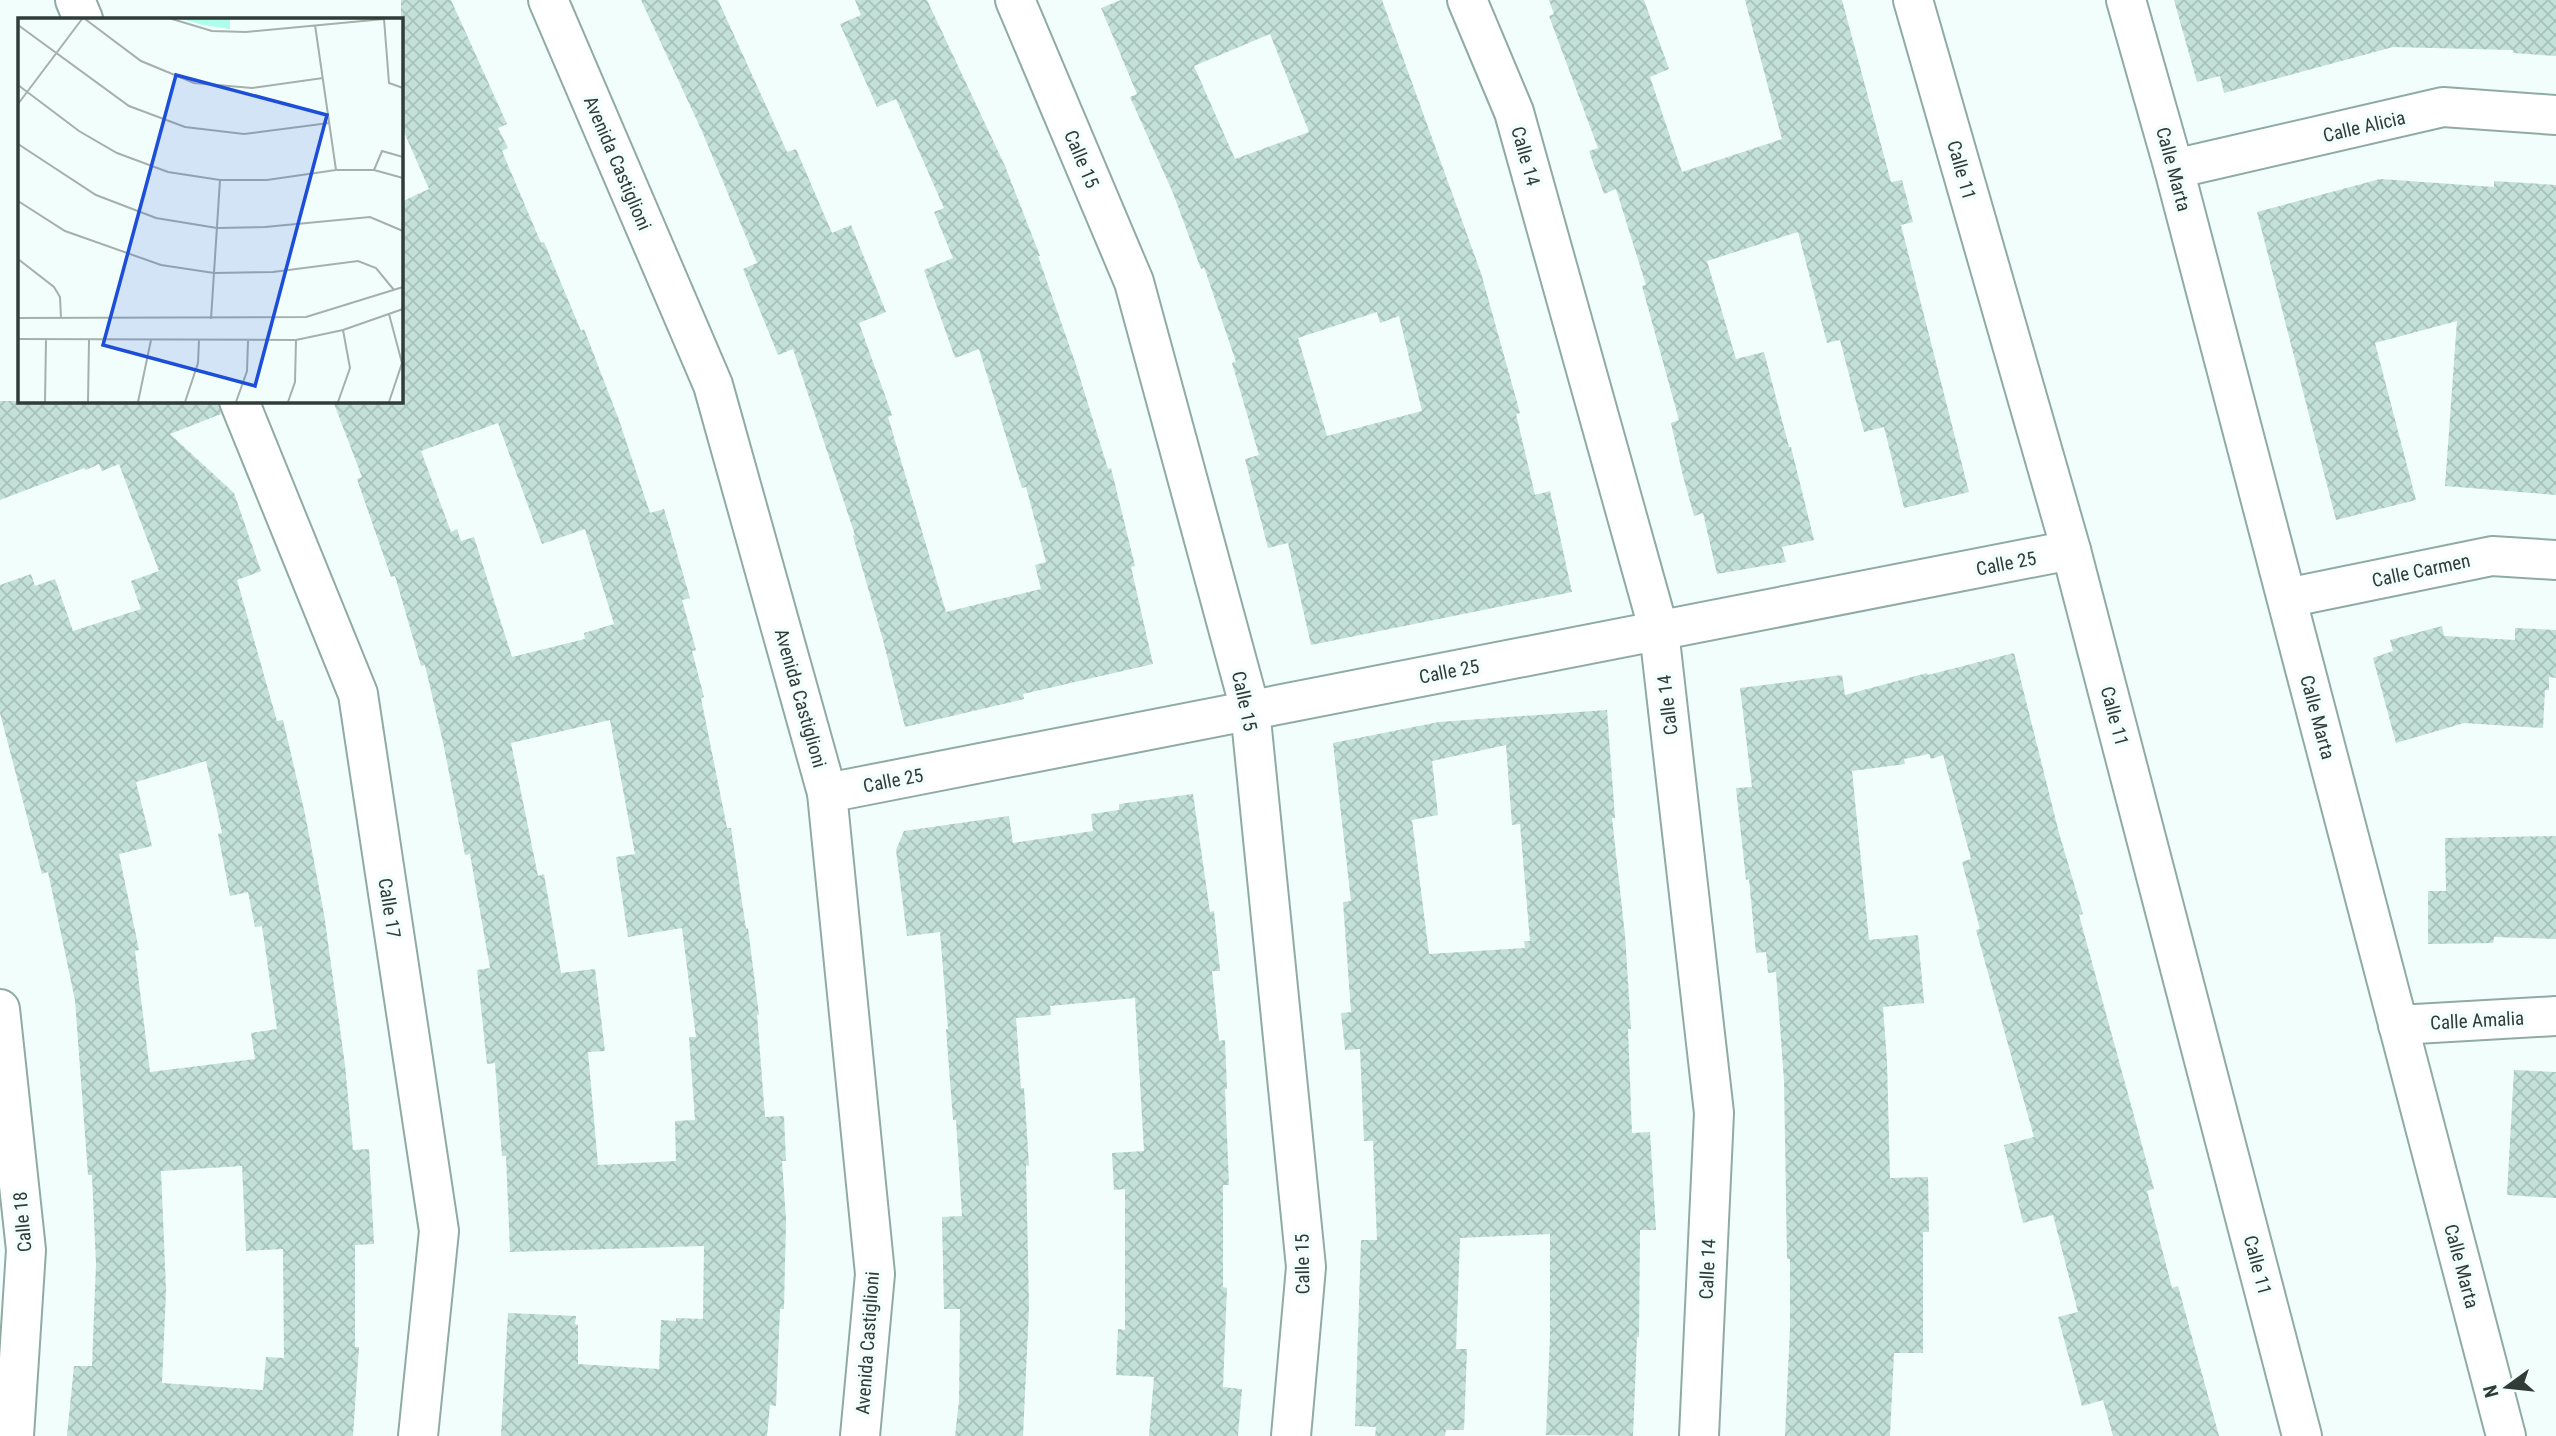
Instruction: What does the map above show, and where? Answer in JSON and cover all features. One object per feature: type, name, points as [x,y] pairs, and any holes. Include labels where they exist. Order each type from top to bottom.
[{"type":"street","points":[[75,0],[83,18]]},
{"type":"street","name":"Avenida Castiglioni","points":[[548,0],[713,385],[827,793],[875,1274],[860,1436]]},
{"type":"street","name":"Calle 15","points":[[1015,0],[1134,282],[1250,709],[1306,1267],[1291,1436]]},
{"type":"street","name":"Calle 14","points":[[1467,0],[1514,112],[1659,631],[1714,1112],[1699,1436]]},
{"type":"street","name":"Calle 11","points":[[1913,0],[2071,550],[2302,1436]]},
{"type":"street","name":"Calle Marta","points":[[2126,0],[2174,169],[2506,1436]]},
{"type":"street","name":"Calle Alicia","points":[[2174,169],[2443,107],[2556,115]]},
{"type":"street","name":"Calle 17","points":[[239,402],[358,694],[439,1231],[418,1436]]},
{"type":"street","name":"Calle 25","points":[[827,793],[2071,550]]},
{"type":"street","name":"Calle Carmen","points":[[2287,598],[2492,556],[2556,560]]},
{"type":"street","name":"Calle 18","points":[[0,1009],[26,1250],[14,1436]]},
{"type":"street","name":"Calle Amalia","points":[[2398,1025],[2556,1016]]},
{"type":"building","points":[[401,0],[451,0],[507,124],[498,128],[508,148],[502,151],[581,331],[584,329],[619,420],[650,513],[664,509],[690,598],[682,600],[696,650],[692,651],[704,697],[701,698],[727,828],[731,828],[746,929],[748,928],[759,1015],[765,1117],[784,1116],[784,1309],[780,1309],[776,1406],[770,1405],[767,1436],[501,1436],[508,1313],[576,1316],[578,1364],[659,1369],[661,1320],[703,1319],[704,1246],[510,1252],[506,1156],[502,1156],[495,1063],[487,1064],[477,970],[490,968],[470,854],[465,855],[425,665],[421,666],[395,576],[391,577],[357,479],[362,477],[333,402],[402,402],[402,202],[429,189],[402,127]],"holes":[[[498,423],[542,544],[585,529],[614,624],[584,633],[585,639],[512,657],[474,537],[461,541],[457,529],[451,532],[421,451]],[[610,720],[635,854],[616,857],[628,937],[682,928],[696,1037],[689,1037],[695,1120],[675,1121],[676,1161],[598,1165],[588,1052],[605,1051],[595,969],[561,973],[544,874],[538,876],[511,743]]]},
{"type":"building","points":[[641,0],[718,0],[787,152],[796,149],[832,233],[851,225],[886,312],[859,323],[892,415],[888,417],[946,612],[1041,589],[1035,565],[1046,562],[1026,487],[1022,488],[979,349],[955,358],[924,270],[953,258],[934,212],[944,208],[896,99],[877,107],[840,24],[861,15],[855,0],[927,0],[1005,166],[1040,256],[1108,469],[1111,468],[1135,566],[1131,567],[1153,664],[1023,694],[1024,699],[905,727],[853,536],[855,535],[793,349],[778,355],[743,269],[757,263],[701,129]]},
{"type":"building","points":[[1121,0],[1382,0],[1481,273],[1520,413],[1516,414],[1535,495],[1550,491],[1572,592],[1311,645],[1288,543],[1268,548],[1245,459],[1259,455],[1232,363],[1236,362],[1204,267],[1201,269],[1173,193],[1130,97],[1137,94],[1101,8]],"holes":[[[1270,34],[1309,132],[1235,159],[1194,66]],[[1377,312],[1380,323],[1399,316],[1422,411],[1327,436],[1298,338]]]},
{"type":"building","points":[[1549,0],[1644,0],[1669,69],[1650,77],[1682,172],[1782,139],[1745,0],[1842,0],[1891,182],[1902,180],[1913,222],[1901,225],[1969,492],[1904,508],[1884,427],[1864,432],[1840,340],[1827,343],[1798,232],[1707,261],[1736,359],[1764,352],[1814,540],[1782,547],[1786,562],[1717,574],[1703,513],[1694,516],[1682,472],[1671,423],[1679,420],[1642,286],[1646,285],[1616,189],[1604,194],[1589,151],[1598,148],[1549,16],[1554,14]]},
{"type":"building","points":[[2174,0],[2556,0],[2556,56],[2513,53],[2513,50],[2393,47],[2224,93],[2220,76],[2197,82]]},
{"type":"building","points":[[2380,179],[2494,187],[2494,181],[2556,185],[2556,495],[2445,486],[2457,321],[2375,343],[2416,500],[2336,520],[2257,212]]},
{"type":"building","points":[[0,401],[218,402],[221,414],[170,434],[234,493],[261,571],[237,580],[277,721],[283,720],[305,814],[324,914],[345,1065],[353,1150],[369,1149],[374,1244],[355,1245],[355,1347],[359,1347],[353,1436],[67,1436],[74,1366],[92,1366],[96,1264],[92,1175],[88,1175],[75,1000],[48,872],[42,874],[0,713],[0,585],[31,574],[35,586],[55,579],[73,631],[141,609],[131,581],[159,571],[119,464],[102,471],[99,464],[86,470],[84,468],[0,500]],"holes":[[[206,761],[222,833],[218,834],[230,896],[248,892],[255,927],[262,926],[277,1029],[251,1033],[255,1059],[150,1072],[135,951],[139,950],[119,854],[152,846],[136,782]],[[242,1166],[246,1251],[283,1249],[284,1358],[266,1357],[263,1390],[162,1383],[166,1290],[161,1171]]]},
{"type":"building","points":[[2442,626],[2444,636],[2515,640],[2515,628],[2556,630],[2556,678],[2549,677],[2549,690],[2545,690],[2543,728],[2464,723],[2396,743],[2373,658],[2393,651],[2390,640]]},
{"type":"building","points":[[2014,653],[2059,833],[2083,914],[2079,915],[2154,1189],[2147,1191],[2172,1288],[2178,1286],[2219,1436],[2113,1436],[2103,1400],[2082,1406],[2058,1317],[2078,1312],[2053,1215],[2023,1223],[2004,1145],[2034,1137],[1976,930],[1980,929],[1962,862],[1971,859],[1943,755],[1931,759],[1929,754],[1904,759],[1905,764],[1852,771],[1869,940],[1918,935],[1924,1003],[1883,1007],[1890,1178],[1928,1177],[1929,1232],[1923,1232],[1923,1353],[1894,1353],[1890,1436],[1785,1436],[1790,1259],[1787,1259],[1784,1080],[1776,972],[1768,973],[1766,952],[1756,953],[1749,879],[1746,880],[1736,788],[1752,787],[1740,688],[1842,675],[1845,695]]},
{"type":"building","points":[[1607,710],[1615,818],[1612,818],[1625,935],[1631,1029],[1628,1029],[1632,1133],[1650,1132],[1656,1230],[1640,1230],[1639,1337],[1633,1436],[1546,1435],[1550,1234],[1460,1238],[1456,1349],[1467,1349],[1464,1430],[1446,1430],[1445,1436],[1375,1436],[1376,1427],[1355,1426],[1361,1240],[1377,1240],[1373,1141],[1364,1141],[1360,1049],[1345,1050],[1341,1013],[1351,1012],[1343,902],[1351,901],[1333,743],[1439,722]],"holes":[[[1506,745],[1512,825],[1520,824],[1530,941],[1524,941],[1525,948],[1429,954],[1412,820],[1438,815],[1432,761]]]},
{"type":"building","points":[[1193,794],[1210,912],[1214,911],[1220,971],[1212,971],[1219,1041],[1225,1040],[1229,1185],[1223,1185],[1223,1287],[1227,1288],[1223,1387],[1242,1389],[1238,1436],[1149,1436],[1154,1377],[1116,1375],[1118,1329],[1125,1330],[1125,1189],[1114,1190],[1112,1153],[1144,1151],[1135,998],[1050,1006],[1051,1015],[1016,1018],[1029,1166],[1026,1165],[1029,1307],[1023,1436],[955,1436],[959,1401],[960,1309],[944,1309],[942,1217],[962,1216],[940,932],[907,936],[896,850],[904,831],[1009,816],[1013,843],[1093,831],[1091,814],[1119,810],[1119,804]]},
{"type":"building","points":[[2556,836],[2556,939],[2494,937],[2493,943],[2428,944],[2428,891],[2446,891],[2445,838]]},
{"type":"building","points":[[2514,1070],[2556,1072],[2556,1198],[2507,1195]]}]
